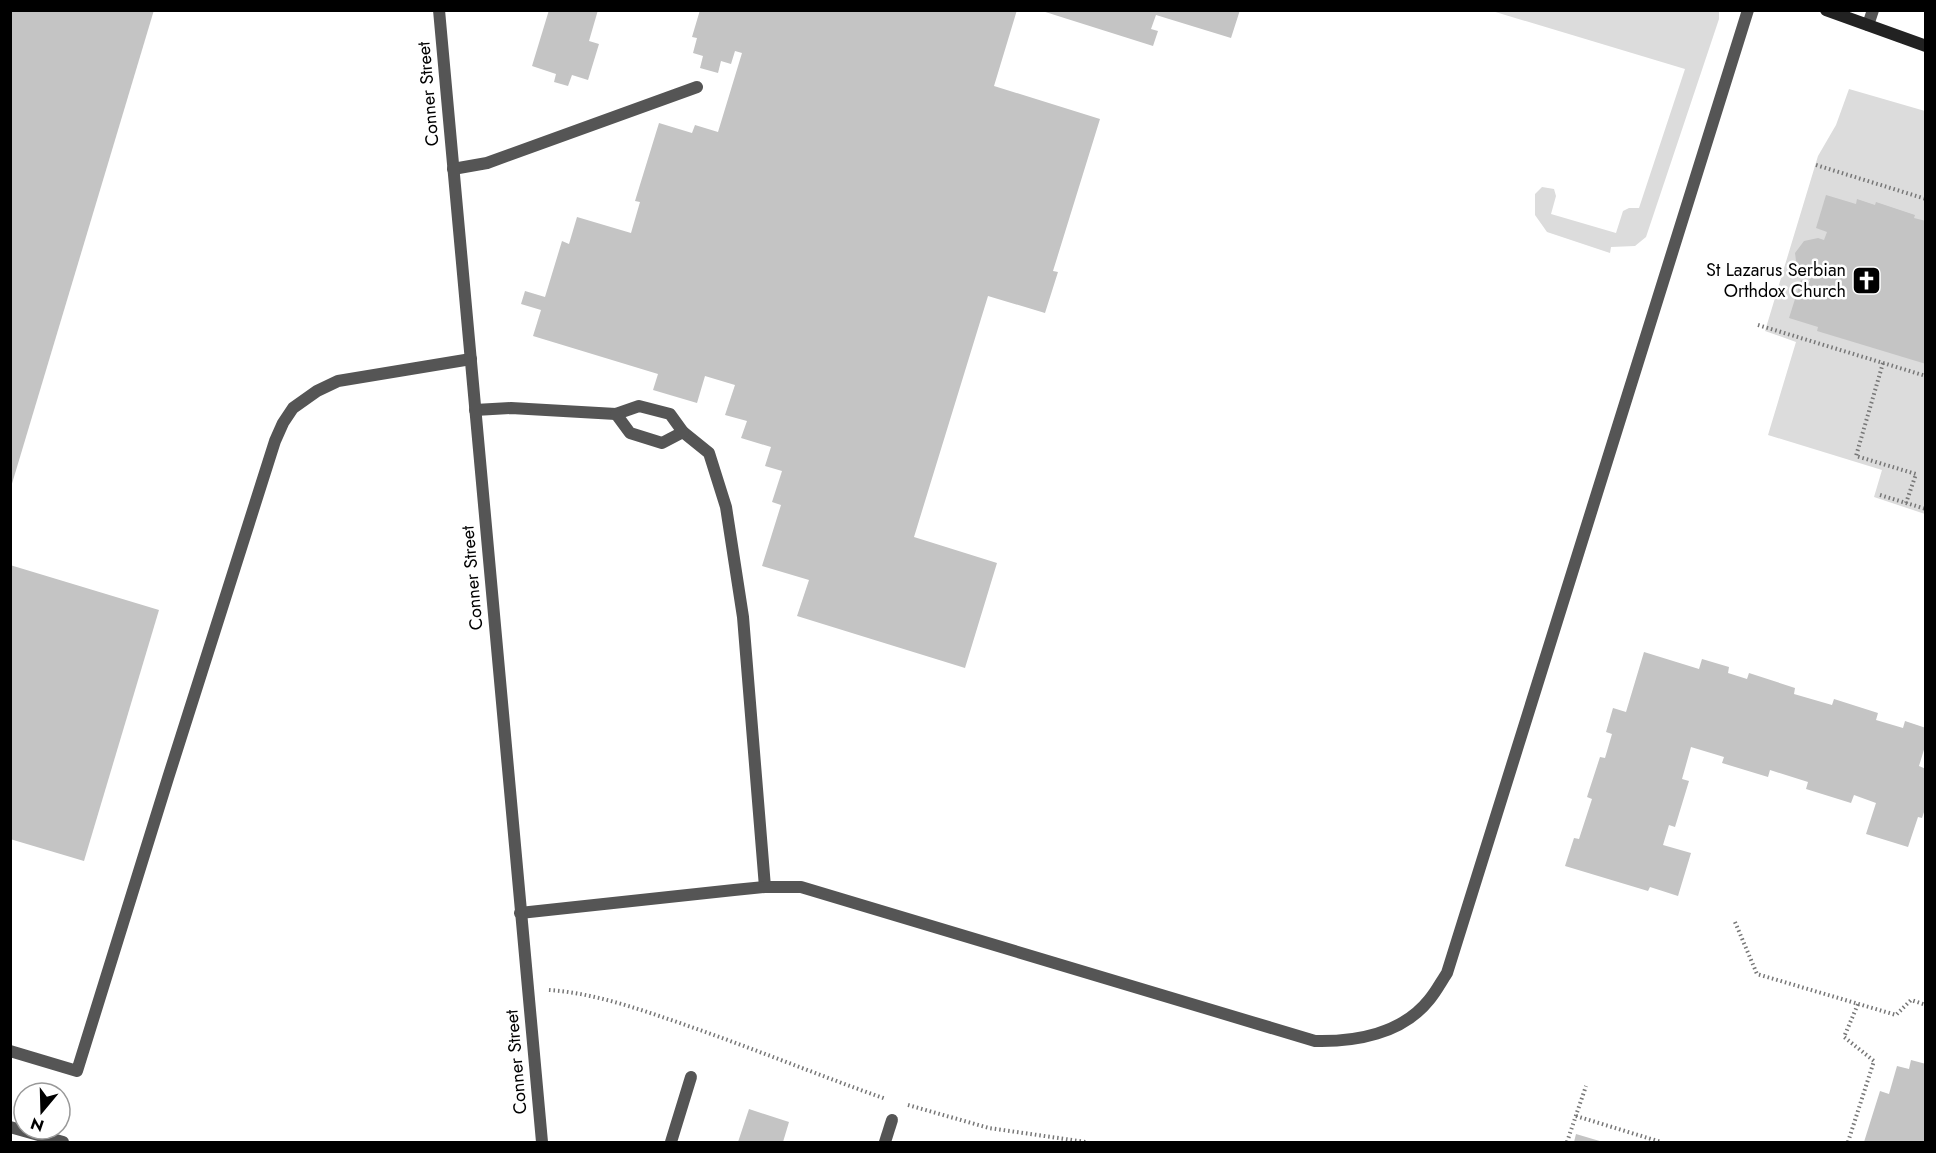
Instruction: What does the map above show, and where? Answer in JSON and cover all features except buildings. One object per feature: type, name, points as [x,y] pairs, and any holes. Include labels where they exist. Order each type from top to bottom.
[{"type":"main road","points":[[1826,10],[1926,46]]},
{"type":"street","name":"Conner Street","points":[[439,10],[542,1143]]},
{"type":"street","points":[[520,913],[765,887],[801,887],[1315,1041],[1339,1042],[1372,1036],[1403,1023],[1428,1002],[1450,963],[1748,10]]},
{"type":"street","points":[[1868,25],[1873,10]]},
{"type":"street","points":[[453,169],[487,163],[697,87]]},
{"type":"street","points":[[10,1051],[77,1071],[275,441],[283,423],[293,408],[317,391],[338,381],[471,359]]},
{"type":"street","points":[[475,410],[511,408],[616,414],[639,406],[670,414],[683,432],[709,453],[726,507],[743,617],[765,887]]},
{"type":"street","points":[[616,414],[630,434],[662,443],[683,432]]},
{"type":"street","points":[[670,1143],[691,1077]]},
{"type":"street","points":[[885,1143],[892,1120]]},
{"type":"street","points":[[10,1127],[63,1143]]},
{"type":"path","points":[[1816,165],[1926,199]]},
{"type":"path","points":[[1758,325],[1926,376]]},
{"type":"path","points":[[1883,363],[1856,456],[1916,474],[1906,503]]},
{"type":"path","points":[[1880,495],[1926,509]]},
{"type":"path","points":[[1735,922],[1756,974],[1896,1015],[1911,1000],[1926,1005]]},
{"type":"path","points":[[564,991],[624,1004],[730,1040],[892,1101]]},
{"type":"path","points":[[1848,1143],[1874,1061],[1844,1037],[1858,1004]]},
{"type":"path","points":[[1567,1143],[1586,1086]]},
{"type":"path","points":[[902,1104],[989,1128],[1086,1143]]},
{"type":"path","points":[[1576,1116],[1661,1143]]},
{"type":"shaded area","points":[[1492,11],[1719,11],[1719,19],[1646,237],[1635,246],[1611,247],[1610,253],[1547,232],[1535,215],[1535,194],[1542,187],[1554,189],[1556,196],[1551,214],[1616,233],[1623,211],[1629,208],[1639,208],[1685,69]]},
{"type":"shaded area","points":[[1849,89],[1925,111],[1925,514],[1874,497],[1882,470],[1768,435],[1796,342],[1765,331],[1818,156],[1836,125]]},
{"type":"place","name":"St Lazarus Serbian Orthdox Church","points":[[1867,280]]}]
